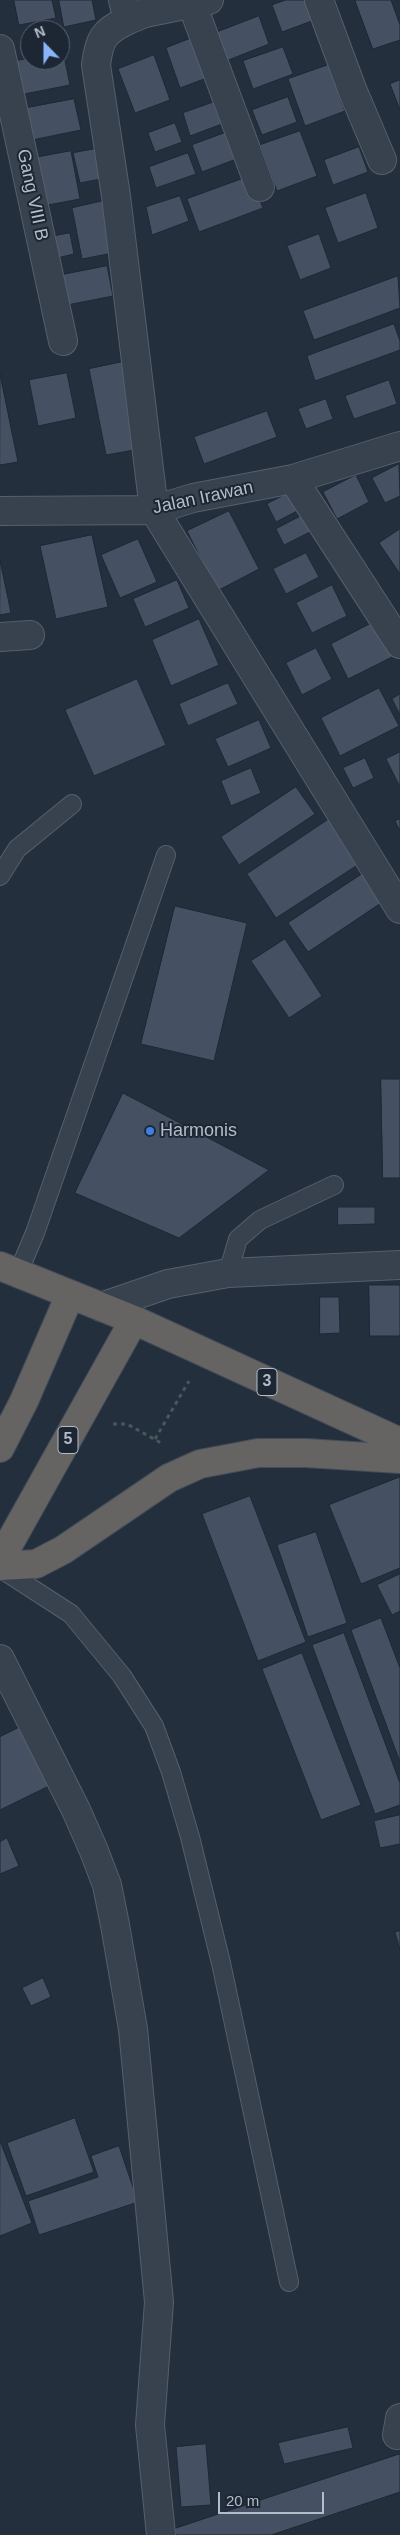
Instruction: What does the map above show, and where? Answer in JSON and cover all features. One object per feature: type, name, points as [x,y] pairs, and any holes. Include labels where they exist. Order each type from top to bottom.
[{"type":"highway","name":"3","points":[[9,1269],[134,1320],[204,1354],[400,1442]]},
{"type":"highway","points":[[0,1448],[24,1401],[70,1294]]},
{"type":"highway","name":"5","points":[[0,1560],[134,1320]]},
{"type":"highway","points":[[0,1567],[36,1564],[64,1550],[168,1478],[200,1464],[258,1453],[306,1453],[400,1459]]},
{"type":"street","points":[[319,0],[352,90],[382,160]]},
{"type":"street","points":[[260,187],[200,2],[145,13],[125,10],[118,24],[102,37],[98,46],[96,65],[115,186],[154,510],[400,909]]},
{"type":"street","name":"Gang VIII B","points":[[0,49],[63,342]]},
{"type":"street","name":"Jalan Irawan","points":[[0,511],[154,510],[193,498],[293,479],[400,446]]},
{"type":"street","points":[[293,479],[400,644]]},
{"type":"street","points":[[0,637],[30,635]]},
{"type":"street","points":[[101,1307],[168,1284],[228,1273],[400,1266]]},
{"type":"street","points":[[0,1659],[76,1810],[94,1851],[107,1885],[116,1925],[133,2029],[159,2302],[150,2425],[161,2535]]},
{"type":"lane","points":[[0,876],[17,849],[72,804]]},
{"type":"lane","points":[[9,1269],[36,1233],[166,856]]},
{"type":"lane","points":[[228,1273],[238,1239],[260,1220],[334,1185]]},
{"type":"lane","points":[[0,1567],[71,1614],[122,1676],[154,1726],[171,1772],[195,1856],[221,1963],[289,2282]]},
{"type":"path","points":[[155,1439],[204,1354]]},
{"type":"building","points":[[14,0],[52,0],[56,18],[20,20],[19,25]]},
{"type":"building","points":[[59,0],[92,0],[96,20],[70,26],[70,20],[63,20]]},
{"type":"building","points":[[286,0],[314,0],[320,18],[282,32],[272,5]]},
{"type":"building","points":[[355,0],[391,0],[400,25],[400,40],[373,49]]},
{"type":"building","points":[[259,16],[269,44],[226,61],[215,33]]},
{"type":"building","points":[[197,36],[212,76],[180,88],[166,48]]},
{"type":"building","points":[[283,47],[293,74],[253,89],[243,61]]},
{"type":"building","points":[[154,55],[170,100],[135,113],[118,69]]},
{"type":"building","points":[[20,60],[20,70],[67,70],[70,85],[14,96],[8,62]]},
{"type":"building","points":[[328,65],[345,111],[305,126],[288,79]]},
{"type":"building","points":[[400,80],[400,110],[390,84]]},
{"type":"building","points":[[288,97],[297,122],[262,135],[252,110]]},
{"type":"building","points":[[74,99],[81,130],[32,140],[26,108]]},
{"type":"building","points":[[214,102],[222,124],[190,136],[183,113]]},
{"type":"building","points":[[175,123],[182,142],[155,152],[148,133]]},
{"type":"building","points":[[230,131],[239,158],[202,172],[192,145]]},
{"type":"building","points":[[300,131],[317,176],[277,191],[260,145]]},
{"type":"building","points":[[359,147],[368,172],[333,185],[324,160]]},
{"type":"building","points":[[100,148],[106,178],[80,183],[73,153]]},
{"type":"building","points":[[71,151],[80,199],[43,206],[33,158]]},
{"type":"building","points":[[188,153],[196,174],[156,188],[149,167]]},
{"type":"building","points":[[250,176],[263,208],[199,232],[187,199]]},
{"type":"building","points":[[366,193],[378,228],[338,243],[325,208]]},
{"type":"building","points":[[180,196],[189,221],[152,235],[146,207]]},
{"type":"building","points":[[103,201],[113,253],[82,259],[72,208]]},
{"type":"building","points":[[70,233],[74,254],[53,259],[49,237]]},
{"type":"building","points":[[319,234],[331,268],[300,280],[287,246]]},
{"type":"building","points":[[107,266],[113,296],[57,307],[51,277]]},
{"type":"building","points":[[398,276],[400,308],[314,340],[303,311]]},
{"type":"building","points":[[394,324],[400,341],[400,350],[315,381],[307,356]]},
{"type":"building","points":[[122,362],[140,449],[106,455],[89,369]]},
{"type":"building","points":[[67,373],[76,418],[38,426],[29,380]]},
{"type":"building","points":[[0,374],[18,462],[0,465]]},
{"type":"building","points":[[389,380],[397,404],[354,419],[345,396]]},
{"type":"building","points":[[326,399],[333,419],[306,429],[298,409]]},
{"type":"building","points":[[267,411],[277,437],[204,464],[194,437]]},
{"type":"building","points":[[399,464],[400,496],[385,503],[372,478]]},
{"type":"building","points":[[356,475],[369,502],[337,519],[323,492]]},
{"type":"building","points":[[290,492],[299,510],[276,522],[267,504]]},
{"type":"building","points":[[229,511],[259,569],[217,591],[187,531]]},
{"type":"building","points":[[305,514],[314,530],[284,545],[276,529]]},
{"type":"building","points":[[400,529],[400,574],[379,543]]},
{"type":"building","points":[[92,535],[108,607],[56,619],[40,546]]},
{"type":"building","points":[[138,539],[157,582],[120,598],[101,555]]},
{"type":"building","points":[[306,553],[319,577],[286,594],[273,569]]},
{"type":"building","points":[[0,560],[11,613],[0,615]]},
{"type":"building","points":[[177,580],[189,608],[145,627],[133,599]]},
{"type":"building","points":[[332,585],[347,616],[312,633],[296,603]]},
{"type":"building","points":[[199,619],[219,665],[171,686],[152,640]]},
{"type":"building","points":[[374,622],[392,657],[348,679],[331,644]]},
{"type":"building","points":[[316,648],[332,679],[302,695],[286,663]]},
{"type":"building","points":[[137,679],[166,745],[94,776],[65,710]]},
{"type":"building","points":[[228,683],[238,704],[188,726],[179,704]]},
{"type":"building","points":[[379,688],[399,726],[340,756],[321,718]]},
{"type":"building","points":[[400,694],[400,715],[392,699]]},
{"type":"building","points":[[259,720],[271,748],[228,767],[215,739]]},
{"type":"building","points":[[400,752],[400,787],[386,759]]},
{"type":"building","points":[[365,758],[374,778],[353,788],[343,768]]},
{"type":"building","points":[[251,768],[261,793],[231,806],[221,781]]},
{"type":"building","points":[[296,787],[315,814],[239,865],[221,837]]},
{"type":"building","points":[[329,819],[359,864],[276,918],[247,874]]},
{"type":"building","points":[[400,819],[400,831],[395,821]]},
{"type":"building","points":[[362,874],[381,903],[308,952],[288,923]]},
{"type":"building","points":[[175,906],[247,923],[214,1061],[141,1044]]},
{"type":"building","points":[[285,939],[322,996],[289,1018],[251,961]]},
{"type":"building","points":[[381,1079],[400,1079],[400,1178],[383,1178]]},
{"type":"building","name":"Harmonis","points":[[123,1093],[269,1170],[179,1238],[75,1193]]},
{"type":"building","points":[[338,1207],[375,1207],[375,1224],[338,1225]]},
{"type":"building","points":[[369,1285],[400,1285],[400,1336],[370,1336]]},
{"type":"building","points":[[320,1297],[339,1297],[340,1333],[320,1334]]},
{"type":"building","points":[[400,1477],[400,1568],[361,1584],[329,1505]]},
{"type":"building","points":[[250,1496],[306,1642],[258,1661],[202,1514]]},
{"type":"building","points":[[316,1532],[347,1623],[308,1637],[277,1545]]},
{"type":"building","points":[[400,1574],[400,1611],[392,1615],[377,1585]]},
{"type":"building","points":[[381,1618],[400,1668],[400,1762],[351,1630]]},
{"type":"building","points":[[344,1633],[400,1783],[400,1805],[375,1814],[312,1645]]},
{"type":"building","points":[[302,1653],[361,1805],[321,1820],[262,1669]]},
{"type":"building","points":[[24,1725],[53,1784],[0,1810],[0,1737]]},
{"type":"building","points":[[400,1815],[400,1844],[380,1848],[374,1821]]},
{"type":"building","points":[[7,1838],[19,1866],[0,1874],[0,1842]]},
{"type":"building","points":[[400,1931],[400,1950],[395,1932]]},
{"type":"building","points":[[43,1978],[51,1997],[31,2006],[22,1988]]},
{"type":"building","points":[[75,2118],[94,2172],[26,2196],[7,2143]]},
{"type":"building","points":[[0,2141],[32,2223],[0,2236]]},
{"type":"building","points":[[119,2146],[138,2202],[39,2235],[28,2201],[98,2177],[91,2156]]},
{"type":"building","points":[[348,2427],[353,2448],[284,2464],[278,2443]]},
{"type":"building","points":[[206,2444],[211,2505],[181,2507],[176,2447]]},
{"type":"building","points":[[400,2454],[400,2492],[271,2535],[176,2535],[174,2529]]},
{"type":"place","name":"Harmonis","points":[[150,1131]]}]
